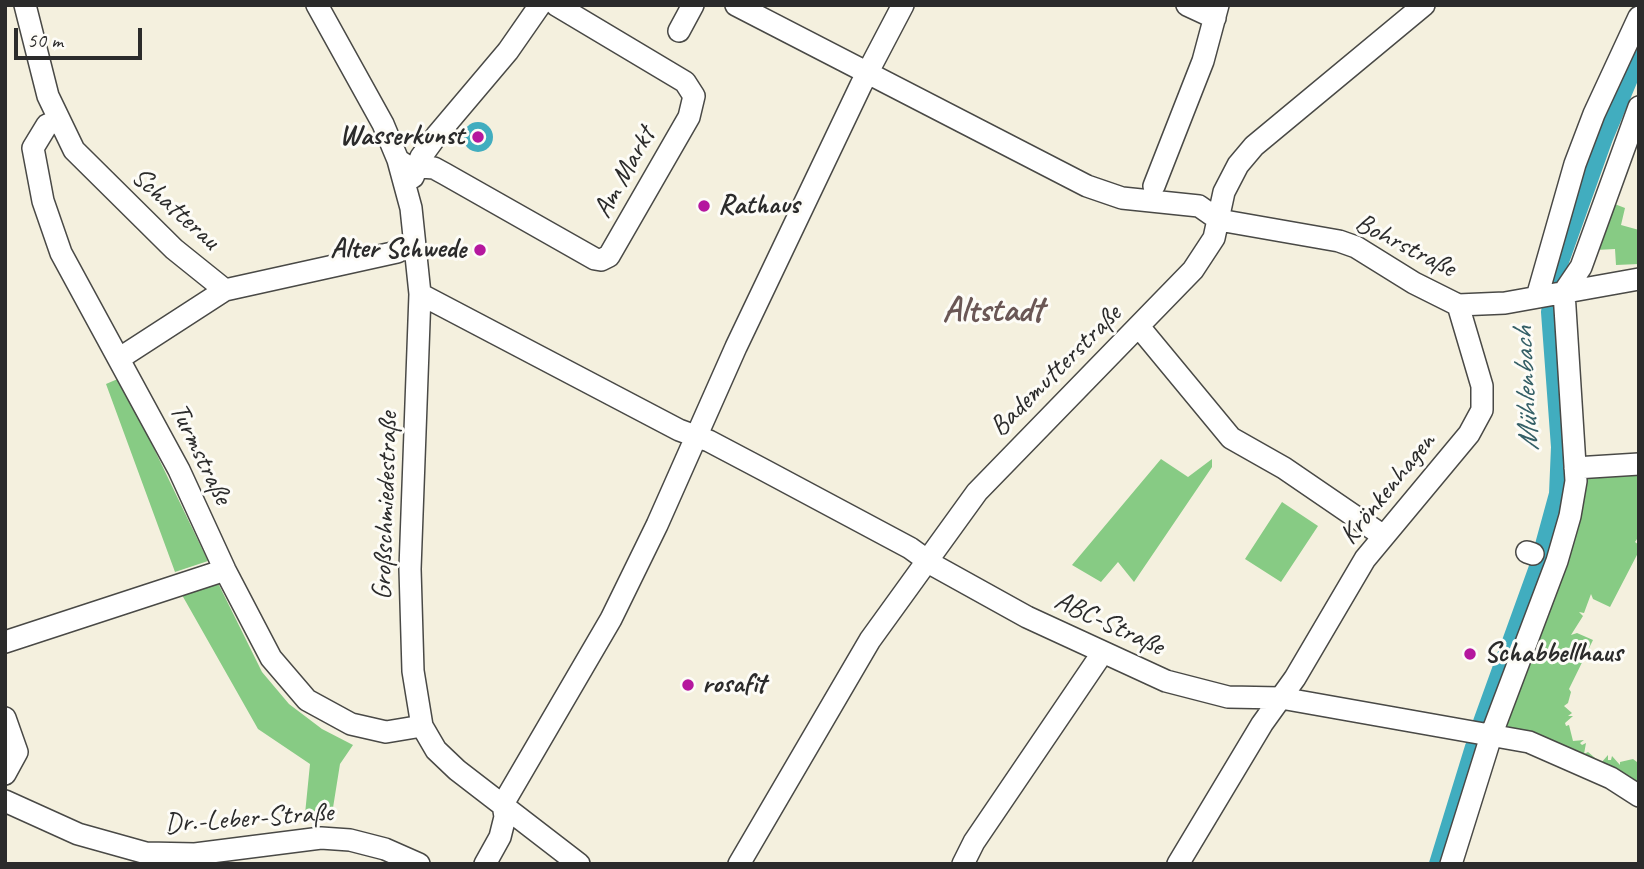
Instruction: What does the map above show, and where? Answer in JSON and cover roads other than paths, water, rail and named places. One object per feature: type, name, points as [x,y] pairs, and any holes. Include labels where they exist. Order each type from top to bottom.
[{"type":"street","name":"Schatterau","points":[[25,5],[48,96],[74,150],[132,210],[225,290],[397,252]]},
{"type":"street","points":[[317,5],[406,167]]},
{"type":"street","points":[[406,167],[438,135],[508,51],[540,5]]},
{"type":"street","name":"Am Markt","points":[[445,174],[595,259],[605,259],[616,246],[692,110],[694,96],[685,82],[556,5]]},
{"type":"street","points":[[679,31],[693,5]]},
{"type":"street","name":"Bohrstraße","points":[[736,5],[1087,186],[1122,198],[1199,206],[1219,220],[1348,244],[1458,305],[1480,305],[1537,297],[1639,279]]},
{"type":"street","points":[[485,864],[500,836],[505,817],[503,804],[611,619],[657,525],[688,433],[903,5]]},
{"type":"street","points":[[1154,186],[1203,61],[1217,12],[1187,5]]},
{"type":"street","name":"Bademutterstraße","points":[[739,864],[863,651],[977,492],[1140,328],[1200,262],[1214,238],[1224,192],[1238,165],[1254,146],[1424,5]]},
{"type":"street","points":[[1537,297],[1558,217],[1580,152],[1607,82],[1639,17]]},
{"type":"street","points":[[1451,864],[1492,733],[1557,562],[1570,516],[1575,468],[1564,292],[1581,267],[1639,107]]},
{"type":"street","name":"Turmstraße","points":[[59,121],[47,125],[33,148],[43,201],[61,253],[179,470],[225,570],[271,657],[307,700],[351,724],[386,732],[422,726]]},
{"type":"street","points":[[438,135],[433,153],[439,168],[445,174]]},
{"type":"street","points":[[406,167],[434,168],[445,174]]},
{"type":"street","name":"Großschmiedestraße","points":[[406,167],[420,294],[410,569],[412,671],[422,726],[436,750],[579,864]]},
{"type":"street","points":[[120,358],[225,290]]},
{"type":"street","name":"ABC-Straße","points":[[420,294],[928,560],[1027,617],[1166,681],[1228,697],[1281,698],[1492,733],[1530,742],[1635,786]]},
{"type":"street","name":"Krönkenhagen","points":[[1178,864],[1262,724],[1281,698],[1382,535],[1469,434],[1482,410],[1482,386],[1458,305]]},
{"type":"street","points":[[1140,328],[1231,438],[1284,468],[1382,535]]},
{"type":"street","points":[[1575,468],[1639,464]]},
{"type":"street","points":[[5,642],[225,570]]},
{"type":"street","points":[[963,864],[974,842],[1103,652]]},
{"type":"street","points":[[5,718],[17,752],[5,774]]},
{"type":"street","name":"Dr.-Leber-Straße","points":[[5,801],[78,834],[146,853],[195,854],[321,838],[362,843],[419,864]]},
{"type":"water","name":"Wasserkunst","points":[[478,122],[489,126],[493,137],[489,148],[478,152],[467,148],[463,137],[467,126]]},
{"type":"waterway","name":"Mühlenbach","points":[[1482,722],[1538,567],[1558,494],[1560,447],[1550,312],[1558,267],[1604,138],[1639,55]]},
{"type":"waterway","name":"Mühlenbach","points":[[1438,864],[1474,747]]},
{"type":"place","name":"Wasserkunst","points":[[478,137]]},
{"type":"place","name":"Rathaus","points":[[704,206]]},
{"type":"place","name":"Alter Schwede","points":[[480,250]]},
{"type":"place","name":"Schabbellhaus","points":[[1470,654]]},
{"type":"place","name":"rosafit","points":[[688,685]]},
{"type":"district","name":"Altstadt","points":[[993,312]]}]
